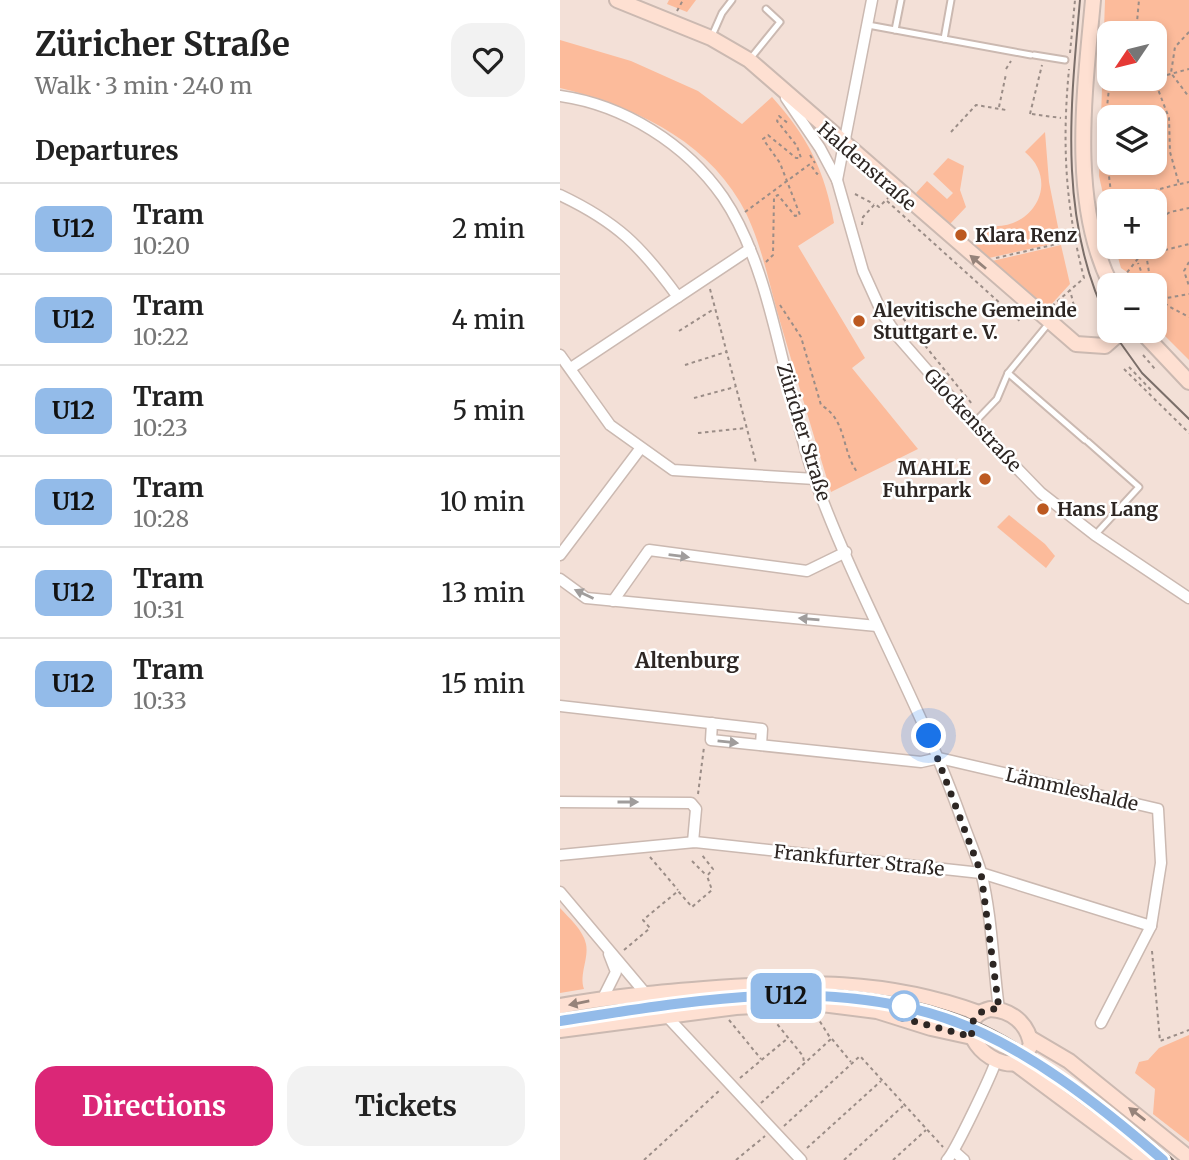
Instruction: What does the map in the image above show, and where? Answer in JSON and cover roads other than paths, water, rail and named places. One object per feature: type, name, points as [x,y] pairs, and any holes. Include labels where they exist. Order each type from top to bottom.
[{"type":"main road","points":[[1093,0],[1084,92],[1084,145],[1088,200],[1098,252],[1106,273]]},
{"type":"main road","name":"Haldenstraße","points":[[626,2],[711,37],[749,60],[845,147],[892,195],[956,243],[1049,323],[1076,344],[1093,348],[1108,343]]},
{"type":"main road","points":[[1152,343],[1189,382]]},
{"type":"main road","points":[[560,1006],[646,994],[778,984],[849,984],[927,995],[979,1013],[999,1009],[1020,1021],[1030,1038],[1069,1060],[1189,1158]]},
{"type":"main road","points":[[560,1030],[736,1007],[842,1004],[972,1037]]},
{"type":"main road","points":[[979,1013],[972,1021],[972,1037],[984,1053],[996,1061],[1016,1064],[1145,1160]]},
{"type":"main road","points":[[1016,1064],[1029,1052],[1030,1038]]},
{"type":"street","name":"Glockenstraße","points":[[837,180],[872,0]]},
{"type":"street","name":"Glockenstraße","points":[[780,89],[815,140],[837,180],[863,271],[882,313],[899,338],[978,420],[1041,493],[1094,535],[1189,598]]},
{"type":"street","name":"Züricher Straße","points":[[560,96],[582,99],[652,129],[704,175],[735,218],[750,249],[815,479],[877,626],[939,758],[981,873],[999,1009]]},
{"type":"street","points":[[560,195],[589,208],[645,251],[678,297]]},
{"type":"street","points":[[570,368],[750,249]]},
{"type":"street","points":[[560,355],[610,425],[673,470],[815,479]]},
{"type":"street","points":[[560,555],[640,449]]},
{"type":"street","points":[[613,601],[649,550],[662,554],[807,571],[846,552]]},
{"type":"street","points":[[560,579],[586,598],[877,626]]},
{"type":"street","points":[[560,706],[762,729],[761,745]]},
{"type":"street","name":"Lämmleshalde","points":[[712,723],[710,740],[921,762],[939,758],[1158,809],[1161,863],[1151,926],[1101,1023]]},
{"type":"street","points":[[560,802],[691,803],[696,809],[692,842]]},
{"type":"street","name":"Frankfurter Straße","points":[[560,855],[692,842],[981,873],[1151,926]]},
{"type":"street","points":[[560,892],[646,994],[799,1158]]},
{"type":"street","points":[[603,998],[616,972],[607,947]]},
{"type":"street","points":[[964,1160],[951,1156],[996,1061]]},
{"type":"lane","points":[[711,37],[722,13],[732,0]]},
{"type":"lane","points":[[895,30],[901,0]]},
{"type":"lane","points":[[944,39],[951,0]]},
{"type":"lane","points":[[749,60],[780,22],[766,9]]},
{"type":"lane","points":[[868,25],[1065,60]]},
{"type":"lane","points":[[978,420],[997,399],[1008,373],[1049,323]]},
{"type":"lane","points":[[1008,373],[1139,486],[1094,535]]},
{"type":"tram line","points":[[1080,0],[1071,124],[1072,166],[1082,247],[1097,295]]},
{"type":"tram line","points":[[1121,343],[1142,373],[1189,419]]},
{"type":"tram line","points":[[560,1015],[663,1000],[768,990],[873,994],[924,1004],[974,1021],[1028,1050],[1115,1111],[1173,1160]]},
{"type":"tram line","name":"U12","points":[[560,1021],[670,1006],[765,997],[853,997],[904,1006],[946,1018],[995,1039],[1109,1116],[1163,1160]]},
{"type":"place","name":"Klara Renz","points":[[961,235]]},
{"type":"place","name":"Alevitische Gemeinde Stuttgart e. V.","points":[[859,321]]},
{"type":"place","name":"MAHLE Fuhrpark","points":[[985,479]]},
{"type":"place","name":"Hans Lang","points":[[1043,509]]},
{"type":"district","name":"Altenburg","points":[[687,661]]}]
